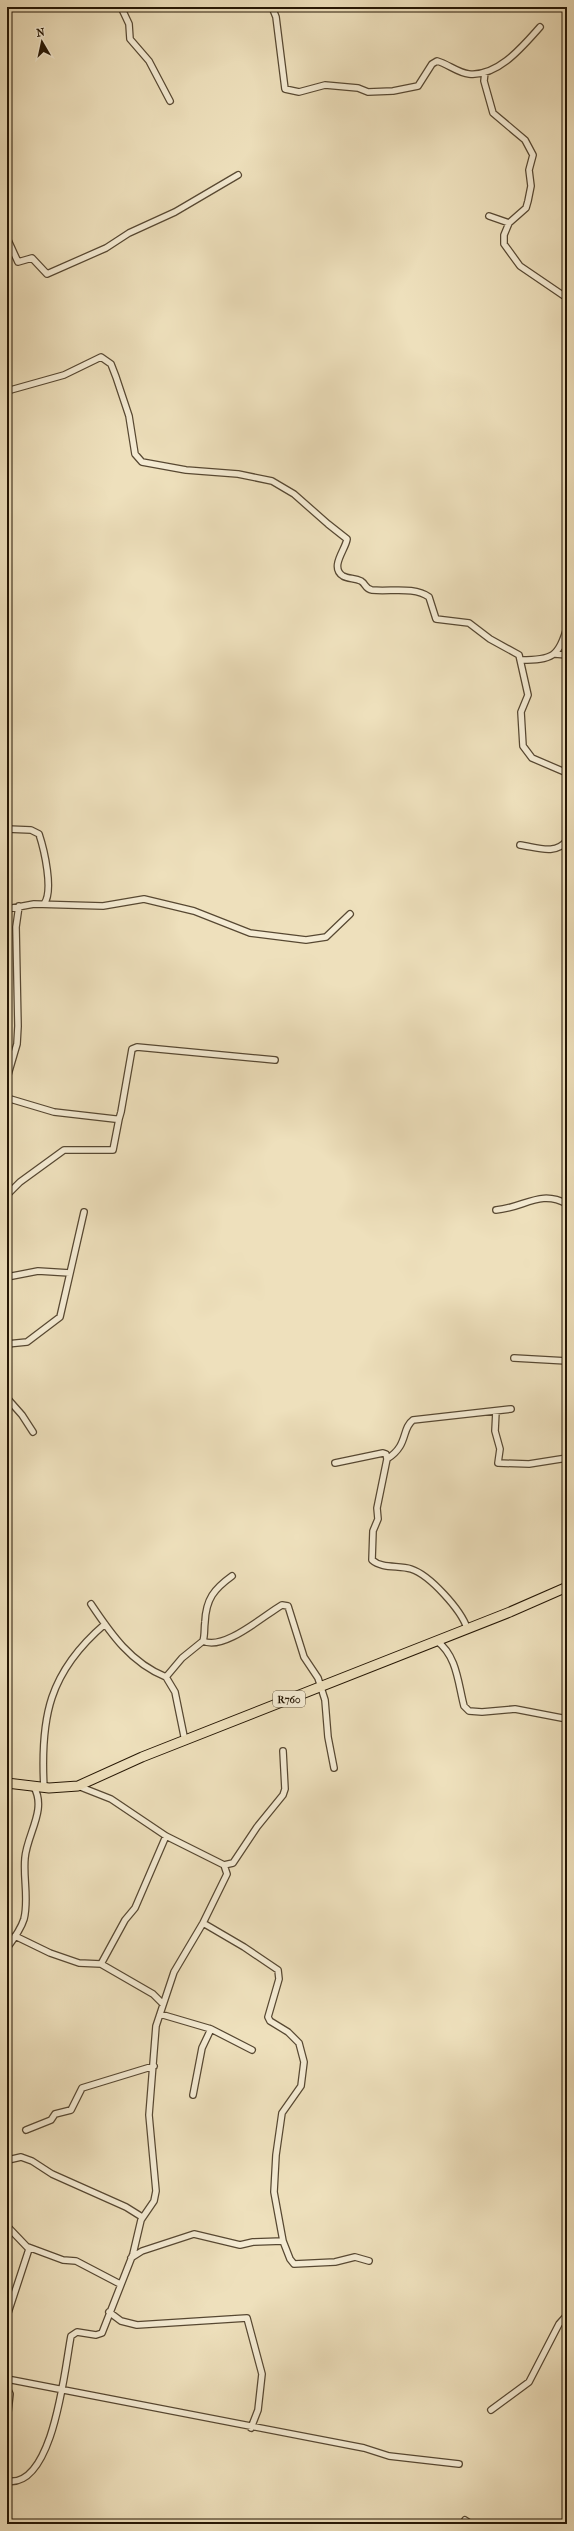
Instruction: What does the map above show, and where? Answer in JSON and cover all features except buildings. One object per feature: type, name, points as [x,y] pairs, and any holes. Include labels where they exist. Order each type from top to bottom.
[{"type":"main road","name":"R760","points":[[7,1783],[44,1788],[78,1786],[319,1686],[437,1641],[567,1587]]},
{"type":"street","points":[[121,7],[128,24],[130,38],[149,61],[170,101]]},
{"type":"street","points":[[272,7],[276,17],[285,90],[299,92],[325,85],[358,88],[368,92],[411,88],[420,84],[429,67],[437,61],[468,74],[485,72],[519,51],[540,27]]},
{"type":"street","points":[[485,72],[484,81],[493,113],[525,140],[533,152],[529,170],[531,186],[526,208],[510,223],[504,235],[504,244],[514,260],[525,270],[567,298]]},
{"type":"street","points":[[7,238],[18,262],[32,258],[47,274],[106,248],[128,233],[175,212],[238,175]]},
{"type":"street","points":[[489,216],[510,223]]},
{"type":"street","points":[[7,391],[64,375],[96,359],[105,358],[111,364],[116,377],[129,416],[135,454],[142,462],[186,470],[260,477],[284,487],[347,539],[337,564],[338,572],[342,576],[360,581],[366,588],[372,590],[414,591],[427,595],[431,600],[436,619],[469,623],[490,639],[519,655],[528,695],[521,712],[523,746],[532,758],[567,774]]},
{"type":"street","points":[[521,660],[545,659],[555,654],[561,648],[567,627]]},
{"type":"street","points":[[555,654],[567,656]]},
{"type":"street","points":[[7,829],[31,830],[39,834],[48,886],[47,897],[44,904]]},
{"type":"street","points":[[520,845],[554,850],[561,848],[567,840]]},
{"type":"street","points":[[7,909],[19,906],[44,904],[103,906],[144,899],[194,911],[250,933],[306,940],[326,937],[350,914]]},
{"type":"street","points":[[7,1078],[17,1038],[16,926],[19,906]]},
{"type":"street","points":[[8,1192],[64,1150],[113,1150],[132,1049],[136,1047],[275,1060]]},
{"type":"street","points":[[7,1098],[54,1112],[89,1118],[119,1119]]},
{"type":"street","points":[[496,1210],[512,1208],[542,1197],[553,1198],[567,1204]]},
{"type":"street","points":[[7,1344],[27,1342],[57,1320],[61,1312],[84,1212]]},
{"type":"street","points":[[7,1278],[38,1271],[70,1273]]},
{"type":"street","points":[[514,1358],[567,1361]]},
{"type":"street","points":[[7,1397],[33,1432]]},
{"type":"street","points":[[387,1459],[400,1448],[409,1424],[413,1420],[511,1409]]},
{"type":"street","points":[[496,1411],[495,1431],[500,1449],[498,1463],[529,1464],[567,1458]]},
{"type":"street","points":[[335,1463],[385,1453],[387,1459],[377,1508],[378,1519],[372,1531],[372,1560],[378,1564],[417,1571],[451,1602],[464,1618],[467,1628]]},
{"type":"street","points":[[166,1677],[182,1658],[203,1641],[205,1615],[212,1594],[216,1587],[232,1576]]},
{"type":"street","points":[[91,1604],[113,1637],[141,1663],[166,1677],[175,1692],[185,1741]]},
{"type":"street","points":[[203,1641],[211,1644],[220,1642],[246,1629],[282,1605],[286,1604],[304,1656],[318,1678],[319,1686],[325,1700],[328,1737],[334,1768]]},
{"type":"street","points":[[44,1788],[42,1748],[52,1694],[56,1682],[75,1653],[105,1624]]},
{"type":"street","points":[[437,1641],[444,1646],[451,1657],[464,1706],[469,1711],[482,1712],[515,1709],[567,1719]]},
{"type":"street","points":[[78,1786],[111,1799],[166,1836],[224,1865],[233,1863],[257,1827],[281,1800],[285,1789],[284,1751]]},
{"type":"street","points":[[7,1948],[23,1922],[26,1910],[25,1855],[39,1805],[38,1795],[34,1787]]},
{"type":"street","points":[[101,1964],[125,1920],[135,1908],[166,1836]]},
{"type":"street","points":[[7,2481],[17,2482],[25,2478],[41,2458],[59,2410],[72,2334],[77,2332],[96,2335],[102,2333],[131,2258],[142,2216],[154,2202],[156,2191],[149,2115],[154,2066],[155,2034],[174,1972],[204,1923],[227,1874],[224,1865]]},
{"type":"street","points":[[204,1923],[260,1957],[278,1970],[279,1979],[268,2017],[270,2021],[294,2037],[302,2049],[304,2062],[301,2086],[282,2113],[276,2155],[274,2192],[283,2241],[290,2259],[294,2264],[335,2262],[355,2257],[369,2261]]},
{"type":"street","points":[[15,1936],[50,1953],[79,1963],[101,1964],[153,1994],[163,2004]]},
{"type":"street","points":[[160,2014],[211,2029],[252,2050]]},
{"type":"street","points":[[193,2095],[202,2048],[211,2029]]},
{"type":"street","points":[[26,2130],[51,2120],[55,2114],[71,2110],[82,2088],[154,2066]]},
{"type":"street","points":[[8,2160],[21,2157],[32,2161],[52,2174],[126,2207],[142,2216]]},
{"type":"street","points":[[7,2226],[28,2247],[63,2260],[76,2261],[120,2284]]},
{"type":"street","points":[[131,2258],[142,2251],[194,2234],[240,2245],[253,2242],[283,2241]]},
{"type":"street","points":[[7,2316],[28,2247]]},
{"type":"street","points":[[109,2312],[121,2321],[137,2325],[247,2318],[262,2374],[258,2410],[251,2428]]},
{"type":"street","points":[[491,2410],[529,2382],[559,2324],[567,2315]]},
{"type":"street","points":[[7,2379],[251,2428],[364,2448],[389,2456],[459,2464]]},
{"type":"street","points":[[7,2388],[10,2394],[7,2421]]},
{"type":"street","points":[[465,2520],[471,2524]]}]
